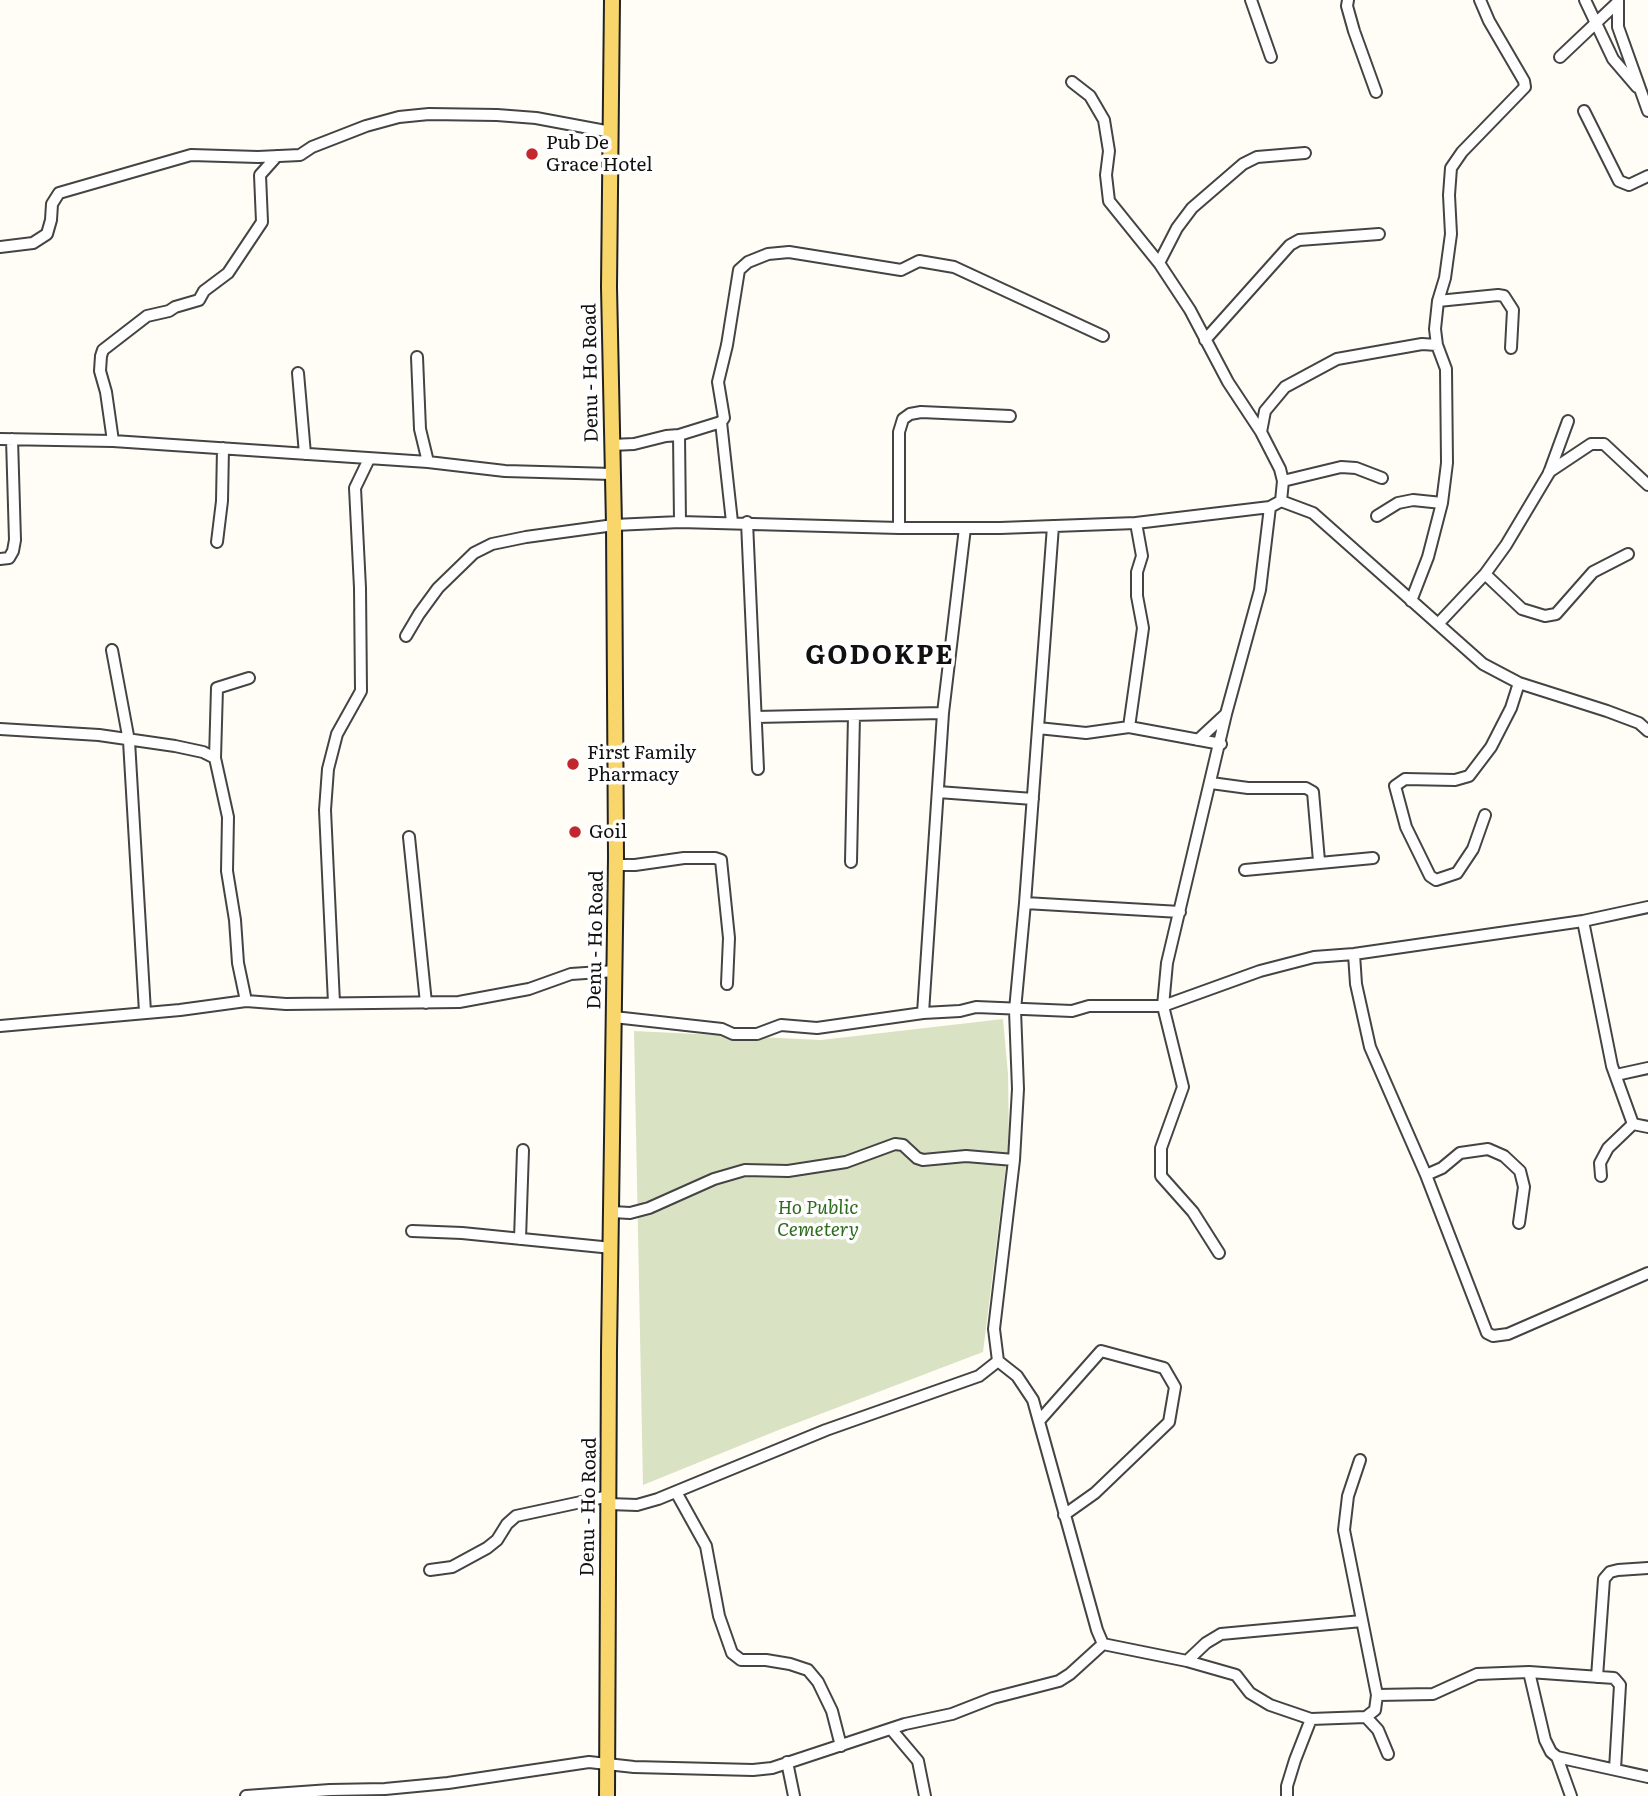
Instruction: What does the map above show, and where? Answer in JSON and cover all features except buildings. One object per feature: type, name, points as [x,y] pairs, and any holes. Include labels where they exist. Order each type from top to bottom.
[{"type":"main road","name":"Denu - Ho Road","points":[[607,1796],[616,865],[614,525],[609,288],[612,0]]},
{"type":"street","points":[[1251,0],[1271,57]]},
{"type":"street","points":[[1348,0],[1347,6],[1354,31],[1376,92]]},
{"type":"street","points":[[1411,601],[1428,557],[1442,503],[1447,463],[1446,369],[1437,345],[1435,329],[1438,301],[1446,278],[1451,234],[1451,168],[1462,152],[1525,87],[1480,0]]},
{"type":"street","points":[[1585,0],[1613,59],[1642,93]]},
{"type":"street","points":[[1560,57],[1618,1]]},
{"type":"street","points":[[1618,1],[1618,27],[1648,111]]},
{"type":"street","points":[[1072,82],[1090,96],[1104,120],[1109,151],[1106,175],[1109,201],[1159,263],[1190,310],[1228,382],[1261,432],[1280,469],[1283,481],[1281,501]]},
{"type":"street","points":[[1584,111],[1619,181],[1629,185],[1648,176]]},
{"type":"street","points":[[0,247],[33,243],[47,234],[52,204],[56,196],[66,191],[191,155],[300,155],[312,147],[366,126],[399,117],[429,114],[536,118],[611,132]]},
{"type":"street","points":[[1159,263],[1177,228],[1192,208],[1225,177],[1257,157],[1305,153]]},
{"type":"street","points":[[113,441],[106,392],[100,372],[103,350],[147,316],[199,300],[204,291],[228,273],[262,222],[260,175],[277,156]]},
{"type":"street","points":[[1205,340],[1290,245],[1299,240],[1379,234]]},
{"type":"street","points":[[732,522],[721,422],[724,418],[718,382],[727,345],[738,270],[748,262],[768,254],[789,252],[901,270],[919,261],[954,267],[1103,336]]},
{"type":"street","points":[[1438,301],[1504,296],[1513,310],[1511,348]]},
{"type":"street","points":[[1261,432],[1265,411],[1285,387],[1337,359],[1422,344],[1437,345]]},
{"type":"street","points":[[417,357],[419,417],[428,462]]},
{"type":"street","points":[[298,373],[305,454]]},
{"type":"street","points":[[899,528],[899,432],[903,419],[910,414],[921,412],[1010,416]]},
{"type":"street","points":[[1438,624],[1485,574],[1506,545],[1549,473],[1568,421]]},
{"type":"street","points":[[611,446],[679,435],[721,422]]},
{"type":"street","points":[[679,435],[680,522]]},
{"type":"street","points":[[0,439],[113,441],[428,462],[505,471],[612,474]]},
{"type":"street","points":[[0,559],[9,558],[15,540],[12,439]]},
{"type":"street","points":[[1549,473],[1591,444],[1604,444],[1648,485]]},
{"type":"street","points":[[218,541],[223,448]]},
{"type":"street","points":[[334,1003],[325,810],[328,769],[337,734],[361,691],[355,488],[369,458]]},
{"type":"street","points":[[1283,481],[1340,467],[1356,467],[1382,478]]},
{"type":"street","points":[[1377,516],[1398,503],[1413,500],[1442,503]]},
{"type":"street","points":[[406,636],[438,588],[464,562],[484,547],[526,537],[614,525],[680,522],[899,528],[1136,523],[1270,507],[1281,501],[1313,513],[1483,664],[1519,683],[1607,711],[1639,723],[1648,731]]},
{"type":"street","points":[[1219,1253],[1193,1212],[1161,1176],[1161,1148],[1183,1087],[1163,1006],[1167,963],[1226,714],[1259,590],[1270,507]]},
{"type":"street","points":[[747,522],[758,769]]},
{"type":"street","points":[[1129,727],[1143,628],[1137,596],[1137,572],[1142,556],[1136,523]]},
{"type":"street","points":[[1053,526],[1015,1010],[1017,1089],[1014,1160],[994,1329],[998,1361],[1017,1376],[1032,1400],[1102,1644]]},
{"type":"street","points":[[923,1013],[943,713],[965,528]]},
{"type":"street","points":[[1485,574],[1522,609],[1545,616],[1556,614],[1593,572],[1628,554]]},
{"type":"street","points":[[112,650],[129,740],[145,1012]]},
{"type":"street","points":[[246,1001],[238,963],[235,920],[227,871],[228,817],[215,758],[217,688],[249,678]]},
{"type":"street","points":[[1485,815],[1473,849],[1457,873],[1436,880],[1430,876],[1406,827],[1395,786],[1405,779],[1455,780],[1469,776],[1491,747],[1511,708],[1519,683]]},
{"type":"street","points":[[756,717],[943,713]]},
{"type":"street","points":[[1198,740],[1226,714]]},
{"type":"street","points":[[851,862],[854,715]]},
{"type":"street","points":[[1038,728],[1086,733],[1129,727],[1221,744]]},
{"type":"street","points":[[0,729],[99,735],[194,750],[215,758]]},
{"type":"street","points":[[1211,783],[1248,788],[1306,788],[1313,792],[1319,861]]},
{"type":"street","points":[[937,792],[1033,799]]},
{"type":"street","points":[[409,837],[426,1003]]},
{"type":"street","points":[[616,865],[684,858],[721,860],[729,938],[727,984]]},
{"type":"street","points":[[1245,870],[1373,858]]},
{"type":"street","points":[[1025,903],[1180,912]]},
{"type":"street","points":[[614,1017],[722,1029],[733,1034],[757,1034],[781,1025],[817,1028],[923,1013],[942,1014],[976,1007],[1072,1011],[1089,1006],[1163,1006],[1274,967],[1314,957],[1354,954],[1583,921],[1648,906]]},
{"type":"street","points":[[1583,921],[1615,1075],[1633,1124]]},
{"type":"street","points":[[1354,954],[1356,985],[1370,1047],[1426,1175],[1487,1333],[1493,1336],[1508,1334],[1648,1273]]},
{"type":"street","points":[[0,1026],[246,1001],[286,1004],[459,1002],[528,989],[572,974],[615,971]]},
{"type":"street","points":[[1615,1075],[1648,1068]]},
{"type":"street","points":[[1633,1124],[1648,1127]]},
{"type":"street","points":[[1601,1176],[1600,1163],[1608,1148],[1633,1124]]},
{"type":"street","points":[[612,1212],[631,1213],[649,1208],[714,1179],[745,1170],[788,1171],[834,1164],[895,1144],[903,1145],[923,1160],[966,1156],[1014,1160]]},
{"type":"street","points":[[1426,1175],[1442,1168],[1460,1153],[1488,1149],[1504,1156],[1520,1171],[1524,1186],[1519,1223]]},
{"type":"street","points":[[520,1240],[523,1150]]},
{"type":"street","points":[[412,1231],[612,1248]]},
{"type":"street","points":[[1039,1421],[1101,1351],[1164,1368],[1175,1387],[1169,1422],[1095,1493],[1064,1515]]},
{"type":"street","points":[[430,1570],[452,1567],[487,1548],[516,1516],[609,1500],[637,1505],[676,1492],[826,1430],[979,1376],[998,1361]]},
{"type":"street","points":[[1102,1644],[1187,1661],[1236,1675],[1250,1693],[1270,1705],[1311,1719],[1366,1717],[1375,1710],[1377,1695],[1344,1530],[1348,1496],[1360,1460]]},
{"type":"street","points":[[676,1492],[706,1546],[719,1616],[735,1658],[778,1662],[808,1671],[818,1682],[832,1711],[841,1746]]},
{"type":"street","points":[[1597,1676],[1604,1579],[1610,1572],[1618,1570],[1648,1568]]},
{"type":"street","points":[[1187,1661],[1206,1643],[1221,1634],[1362,1621]]},
{"type":"street","points":[[246,1796],[330,1793],[449,1783],[589,1762],[634,1767],[753,1770],[772,1768],[891,1729],[952,1714],[993,1698],[1059,1681],[1102,1644]]},
{"type":"street","points":[[1377,1695],[1433,1694],[1478,1674],[1529,1672],[1614,1678],[1620,1685],[1615,1769]]},
{"type":"street","points":[[1529,1672],[1545,1740],[1551,1752],[1557,1757],[1648,1777]]},
{"type":"street","points":[[1366,1717],[1378,1730],[1388,1754]]},
{"type":"street","points":[[1287,1796],[1287,1786],[1295,1760],[1311,1719]]},
{"type":"street","points":[[891,1729],[918,1762],[925,1796]]},
{"type":"street","points":[[1557,1757],[1571,1796]]},
{"type":"street","points":[[788,1762],[794,1796]]},
{"type":"green space","name":"Ho Public Cemetery","points":[[1003,1019],[1008,1074],[1009,1142],[983,1352],[643,1485],[634,1031],[821,1040]]},
{"type":"place","name":"Pub De Grace Hotel","points":[[532,154]]},
{"type":"place","name":"First Family Pharmacy","points":[[573,764]]},
{"type":"place","name":"Goil","points":[[575,832]]},
{"type":"district","name":"GODOKPE","points":[[880,656]]}]
